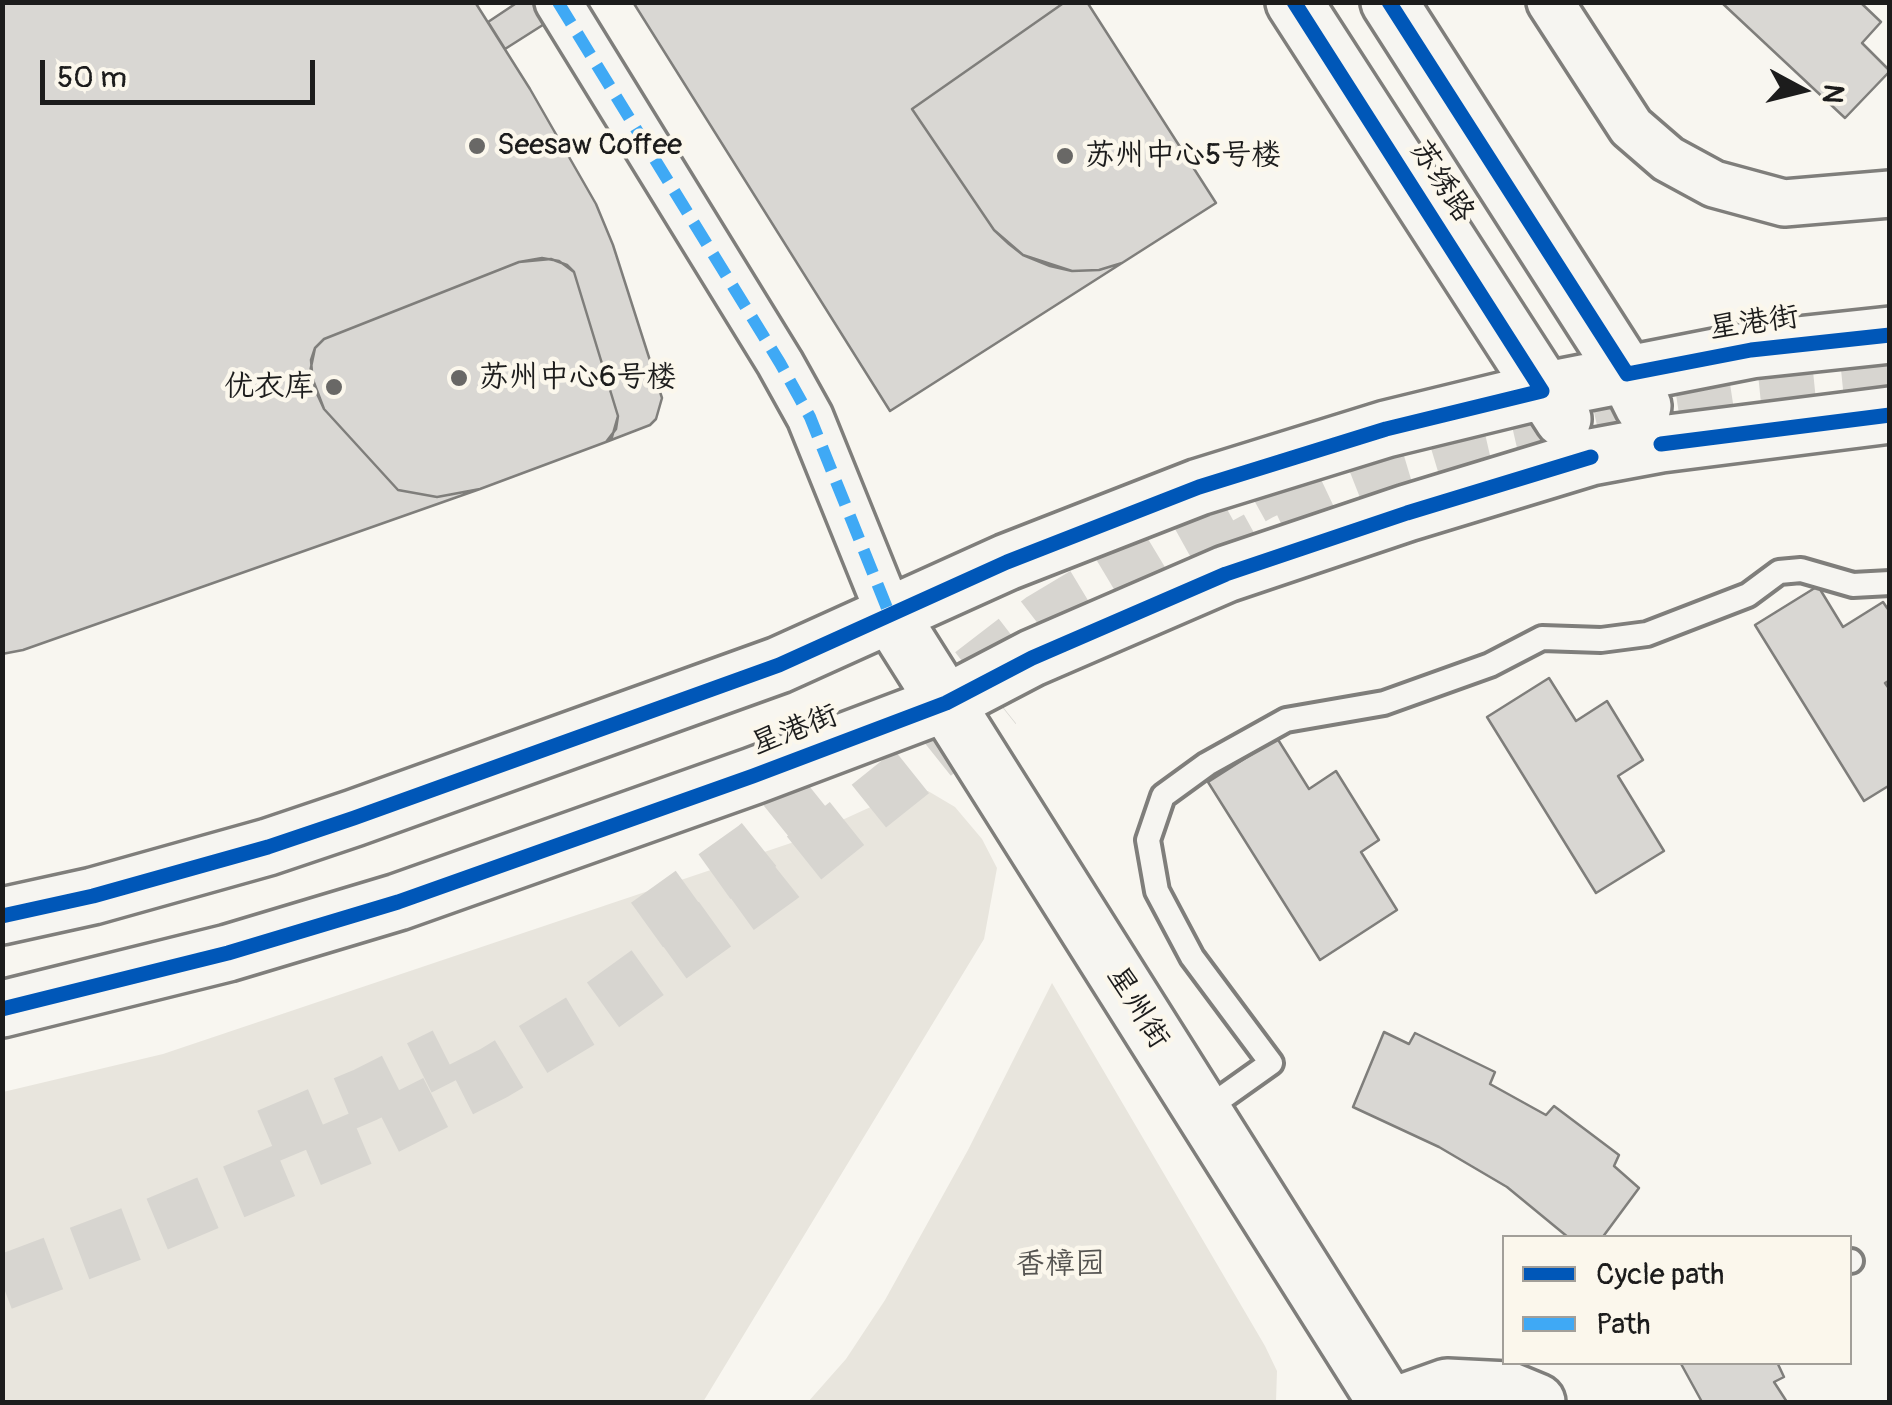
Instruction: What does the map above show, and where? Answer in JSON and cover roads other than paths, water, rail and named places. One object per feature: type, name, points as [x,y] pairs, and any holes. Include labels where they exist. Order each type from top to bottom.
[{"type":"main road","name":"苏绣路","points":[[1294,2],[1542,391],[1591,458]]},
{"type":"main road","name":"苏绣路","points":[[1389,2],[1627,374],[1661,444]]},
{"type":"main road","name":"星港街","points":[[2,916],[106,893],[354,818],[779,665],[1007,562],[1199,487],[1386,429],[1542,391],[1752,350],[1890,335]]},
{"type":"main road","name":"星港街","points":[[2,1009],[228,954],[398,902],[753,776],[946,702],[1032,658],[1226,574],[1407,513],[1591,458],[1661,444],[1890,415]]},
{"type":"main road","name":"星州街","points":[[889,613],[1386,1402]]},
{"type":"main road","points":[[1404,1402],[1447,1388],[1508,1390],[1538,1402]]},
{"type":"street","points":[[558,2],[810,417],[889,613]]},
{"type":"street","points":[[1550,2],[1631,128],[1668,159],[1714,184],[1784,202],[1890,194]]},
{"type":"lane","points":[[1202,1112],[1271,1063],[1192,957],[1157,890],[1148,840],[1163,796],[1207,764],[1286,720],[1384,702],[1490,664],[1542,638],[1601,640],[1646,634],[1748,595],[1779,572],[1801,570],[1853,585],[1890,582]]},
{"type":"tunnel","points":[[1209,565],[1346,495],[1467,453],[1615,419],[1751,398],[1890,384]]},
{"type":"tunnel","points":[[972,674],[1042,620],[1177,539],[1308,470]]},
{"type":"tunnel","points":[[2,1283],[155,1225],[381,1130],[494,1073],[582,1020],[779,878],[999,702]]},
{"type":"tunnel","points":[[647,925],[818,797]]},
{"type":"tunnel","points":[[268,1136],[365,1095],[445,1055]]},
{"type":"place","name":"Seesaw Coffee","points":[[477,146]]},
{"type":"place","name":"苏州中心5号楼","points":[[1065,156]]},
{"type":"place","name":"苏州中心6号楼","points":[[459,378]]},
{"type":"place","name":"优衣库","points":[[334,387]]},
{"type":"park label","name":"香樟园","points":[[1060,1265]]}]
